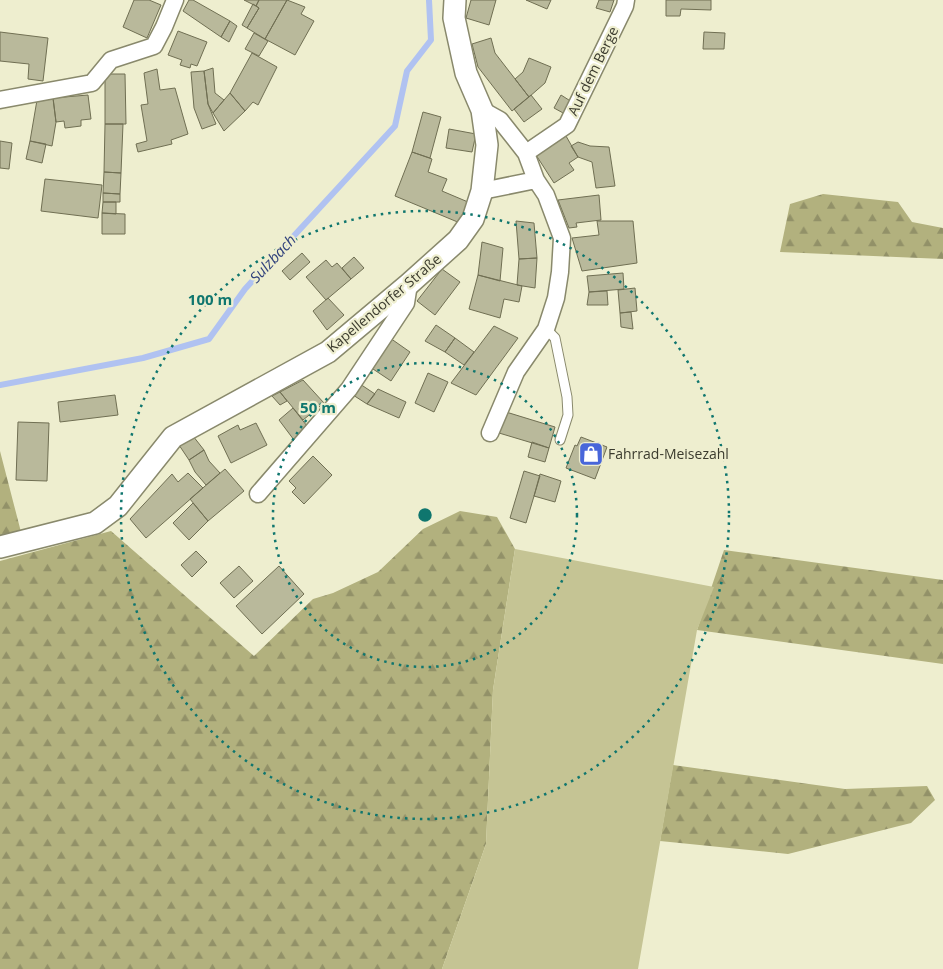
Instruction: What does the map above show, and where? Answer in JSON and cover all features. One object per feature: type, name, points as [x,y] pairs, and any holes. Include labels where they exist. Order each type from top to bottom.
[{"type":"street","points":[[0,100],[92,83],[111,60],[154,46],[164,28],[175,0]]},
{"type":"street","name":"Kapellendorfer Straße","points":[[0,548],[95,523],[118,506],[173,437],[328,352],[458,240],[473,219],[482,190],[487,145],[482,110],[466,74],[454,18],[455,0]]},
{"type":"street","name":"Auf dem Berge","points":[[526,153],[567,125],[625,6],[626,0]]},
{"type":"street","points":[[482,110],[500,120],[526,153],[536,180],[546,195],[562,238],[556,298],[546,329],[516,372],[490,433]]},
{"type":"street","points":[[482,190],[536,180]]},
{"type":"street","points":[[258,494],[349,389],[406,303],[409,284]]},
{"type":"lane","points":[[546,329],[555,338],[567,397],[568,414],[560,440]]},
{"type":"green space","points":[[823,194],[898,202],[912,222],[943,228],[943,259],[780,252],[790,204]]},
{"type":"green space","points":[[0,451],[21,532],[0,538]]},
{"type":"green space","points":[[460,511],[497,517],[515,549],[493,690],[486,844],[442,969],[0,969],[0,561],[111,531],[254,656],[313,599],[333,593],[378,572],[423,529]]},
{"type":"green space","points":[[724,550],[943,580],[943,664],[697,630]]},
{"type":"green space","points":[[673,765],[845,789],[927,786],[935,800],[911,823],[788,854],[660,841]]},
{"type":"shaded area","points":[[515,549],[714,587],[697,630],[638,969],[442,969],[486,844],[493,690]]},
{"type":"building","points":[[134,0],[149,0],[161,5],[147,38],[123,27]]},
{"type":"building","points":[[189,0],[193,0],[230,21],[221,37],[183,11]]},
{"type":"building","points":[[244,0],[259,0],[256,6]]},
{"type":"building","points":[[259,0],[287,0],[265,39],[247,28],[259,8],[256,6]]},
{"type":"building","points":[[287,0],[305,7],[301,14],[314,21],[295,55],[265,39]]},
{"type":"building","points":[[471,0],[496,0],[489,25],[466,18]]},
{"type":"building","points":[[526,0],[551,0],[547,9]]},
{"type":"building","points":[[599,0],[614,0],[610,12],[596,8]]},
{"type":"building","points":[[666,0],[711,0],[711,10],[681,9],[680,16],[666,16]]},
{"type":"building","points":[[253,4],[259,8],[247,28],[242,25]]},
{"type":"building","points":[[230,21],[237,26],[229,42],[221,37]]},
{"type":"building","points":[[178,31],[207,42],[197,66],[191,64],[190,68],[180,65],[182,60],[168,55]]},
{"type":"building","points":[[0,32],[48,38],[43,81],[28,79],[29,64],[0,61]]},
{"type":"building","points":[[704,32],[725,33],[724,49],[703,49]]},
{"type":"building","points":[[254,33],[268,41],[259,56],[245,49]]},
{"type":"building","points":[[491,38],[495,53],[529,97],[512,111],[478,67],[472,44]]},
{"type":"building","points":[[252,53],[277,67],[258,105],[253,102],[245,111],[230,93]]},
{"type":"building","points":[[529,58],[551,67],[545,83],[529,97],[515,79],[523,72]]},
{"type":"building","points":[[213,68],[215,93],[224,100],[213,113],[208,104],[204,71]]},
{"type":"building","points":[[157,69],[160,90],[175,88],[188,134],[171,140],[172,144],[138,152],[136,144],[147,141],[141,105],[148,104],[144,73]]},
{"type":"building","points":[[204,71],[208,104],[216,124],[202,129],[194,108],[191,72]]},
{"type":"building","points":[[105,74],[125,74],[126,124],[105,124]]},
{"type":"building","points":[[230,93],[245,111],[224,131],[213,113]]},
{"type":"building","points":[[88,95],[91,119],[81,120],[81,126],[65,128],[64,121],[56,122],[53,98]]},
{"type":"building","points":[[531,95],[542,109],[524,122],[514,109]]},
{"type":"building","points":[[561,95],[572,102],[565,114],[554,108]]},
{"type":"building","points":[[53,98],[56,122],[52,146],[30,141],[37,100]]},
{"type":"building","points":[[423,112],[441,117],[430,158],[412,152]]},
{"type":"building","points":[[105,124],[123,124],[121,173],[104,172]]},
{"type":"building","points":[[449,129],[476,134],[472,152],[446,148]]},
{"type":"building","points":[[566,136],[578,157],[569,163],[574,170],[554,183],[536,155]]},
{"type":"building","points":[[0,141],[12,143],[9,169],[0,168]]},
{"type":"building","points":[[30,141],[46,144],[42,163],[26,159]]},
{"type":"building","points":[[578,142],[590,146],[609,147],[615,186],[596,188],[592,162],[578,157],[571,146]]},
{"type":"building","points":[[412,152],[432,159],[428,172],[447,179],[442,191],[468,202],[460,223],[395,196]]},
{"type":"building","points":[[104,172],[121,173],[120,194],[103,193]]},
{"type":"building","points":[[45,179],[102,185],[98,218],[41,211]]},
{"type":"building","points":[[103,193],[120,194],[120,202],[103,202]]},
{"type":"building","points":[[599,195],[601,220],[576,223],[577,227],[569,228],[558,200]]},
{"type":"building","points":[[103,202],[116,202],[116,214],[102,213]]},
{"type":"building","points":[[102,213],[125,214],[125,234],[102,234]]},
{"type":"building","points":[[516,221],[534,223],[537,258],[519,259]]},
{"type":"building","points":[[597,221],[633,221],[637,263],[582,271],[572,238],[599,235]]},
{"type":"building","points":[[482,242],[503,248],[500,281],[478,275]]},
{"type":"building","points":[[302,253],[310,262],[290,280],[282,271]]},
{"type":"building","points":[[354,257],[364,268],[351,279],[342,268]]},
{"type":"building","points":[[537,258],[535,288],[517,285],[519,259]]},
{"type":"building","points":[[326,260],[332,267],[337,263],[351,279],[326,300],[306,277]]},
{"type":"building","points":[[442,269],[460,282],[435,315],[417,301]]},
{"type":"building","points":[[623,273],[624,289],[589,292],[587,276]]},
{"type":"building","points":[[478,275],[522,286],[519,302],[504,299],[500,318],[469,309]]},
{"type":"building","points":[[635,288],[637,311],[620,313],[618,290]]},
{"type":"building","points":[[607,291],[608,305],[587,305],[589,292]]},
{"type":"building","points":[[328,298],[344,315],[327,330],[313,311]]},
{"type":"building","points":[[631,312],[633,329],[621,327],[620,313]]},
{"type":"building","points":[[436,325],[455,338],[445,352],[425,341]]},
{"type":"building","points":[[494,326],[518,338],[476,395],[451,383]]},
{"type":"building","points":[[390,338],[410,352],[391,381],[370,367]]},
{"type":"building","points":[[455,338],[474,352],[464,365],[445,352]]},
{"type":"building","points":[[428,373],[448,382],[434,412],[415,403]]},
{"type":"building","points":[[303,380],[324,403],[303,420],[280,392]]},
{"type":"building","points":[[360,384],[375,394],[367,404],[353,395]]},
{"type":"building","points":[[378,389],[406,402],[399,418],[367,404]]},
{"type":"building","points":[[280,392],[287,401],[280,405],[272,396]]},
{"type":"building","points":[[115,395],[118,415],[60,422],[58,402]]},
{"type":"building","points":[[293,408],[307,426],[294,440],[279,420]]},
{"type":"building","points":[[506,412],[555,427],[549,448],[499,433]]},
{"type":"building","points":[[18,422],[49,423],[47,481],[16,480]]},
{"type":"building","points":[[256,423],[267,445],[231,463],[218,436],[238,425],[240,430]]},
{"type":"building","points":[[193,436],[204,450],[189,460],[179,445]]},
{"type":"building","points":[[581,437],[607,447],[595,479],[566,468],[575,445],[577,446]]},
{"type":"building","points":[[532,442],[549,448],[545,462],[528,457]]},
{"type":"building","points":[[204,450],[209,461],[220,473],[206,485],[195,472],[189,460]]},
{"type":"building","points":[[313,456],[332,475],[304,504],[292,492],[296,488],[289,481]]},
{"type":"building","points":[[225,469],[244,491],[208,521],[190,499]]},
{"type":"building","points":[[524,471],[540,476],[526,523],[510,518]]},
{"type":"building","points":[[188,473],[203,488],[146,538],[130,519],[172,474],[178,482]]},
{"type":"building","points":[[540,474],[561,481],[555,502],[534,496]]},
{"type":"building","points":[[193,503],[208,521],[189,540],[173,523]]},
{"type":"building","points":[[196,551],[207,562],[192,577],[181,565]]},
{"type":"building","points":[[239,566],[253,581],[234,598],[220,583]]},
{"type":"building","points":[[279,566],[304,594],[262,634],[236,606]]},
{"type":"waterway","name":"Sulzbach","points":[[0,385],[143,358],[209,339],[245,289],[395,126],[407,71],[431,40],[429,0]]},
{"type":"place","name":"Fahrrad-Meisezahl","points":[[591,454]]}]
